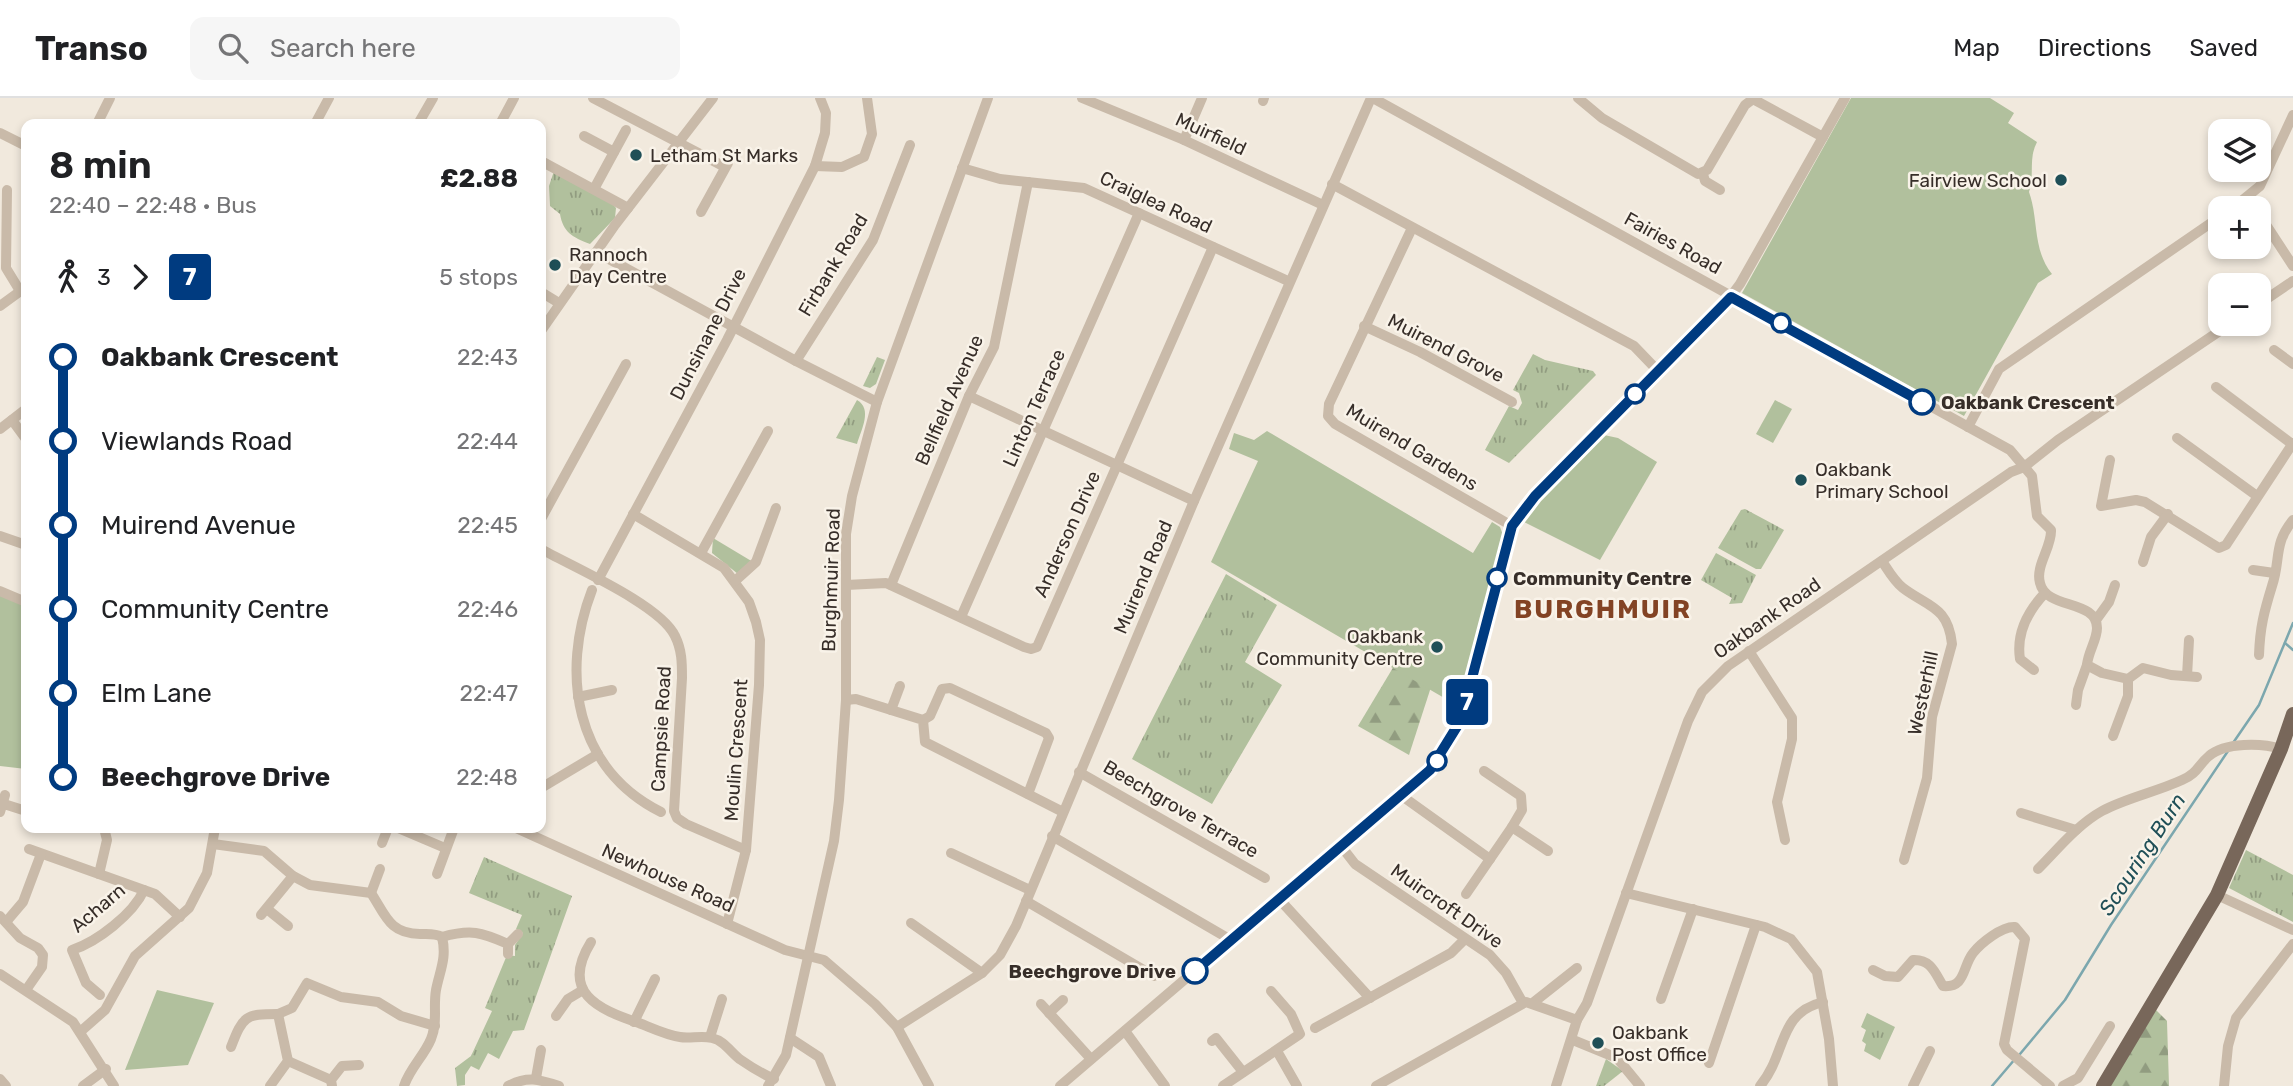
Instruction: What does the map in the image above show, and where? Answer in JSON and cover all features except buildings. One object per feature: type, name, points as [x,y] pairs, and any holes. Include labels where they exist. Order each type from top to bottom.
[{"type":"main road","points":[[2102,1086],[2217,895],[2281,749],[2293,714]]},
{"type":"street","points":[[100,119],[110,98]]},
{"type":"street","points":[[318,119],[329,98]]},
{"type":"street","points":[[421,119],[433,98]]},
{"type":"street","points":[[503,119],[514,98]]},
{"type":"street","points":[[593,98],[677,144],[727,165],[701,212]]},
{"type":"street","points":[[546,323],[628,208],[713,98]]},
{"type":"street","name":"Dunsinane Drive","points":[[661,812],[626,791],[598,754],[585,726],[578,697],[577,647],[582,616],[595,585],[734,326],[815,166],[825,133],[825,113],[820,98]]},
{"type":"street","points":[[815,166],[842,167],[864,157],[872,134],[867,98]]},
{"type":"street","name":"Burghmuir Road","points":[[771,1082],[786,1055],[834,841],[846,700],[847,522],[877,402],[988,98]]},
{"type":"street","name":"Muirfield","points":[[1082,98],[1323,205]]},
{"type":"street","points":[[1184,141],[1202,98]]},
{"type":"street","name":"Muirend Road","points":[[897,1027],[982,973],[1000,955],[1026,901],[1288,281],[1372,98]]},
{"type":"street","name":"Fairies Road","points":[[1372,98],[2010,450],[2024,467]]},
{"type":"street","points":[[1578,98],[1588,109],[1692,173],[1703,174]]},
{"type":"street","points":[[1060,1086],[1430,770],[1461,720],[1512,526],[1535,496],[1731,297],[1845,98]]},
{"type":"street","points":[[1720,190],[1705,181],[1703,174],[1750,99],[1758,100],[1823,137]]},
{"type":"street","points":[[2250,196],[2264,180],[2293,115]]},
{"type":"street","points":[[594,189],[626,131]]},
{"type":"street","points":[[0,133],[21,144]]},
{"type":"street","points":[[584,136],[614,152]]},
{"type":"street","name":"Firbank Road","points":[[796,361],[873,240],[910,145]]},
{"type":"street","points":[[546,164],[628,208]]},
{"type":"street","name":"Craiglea Road","points":[[962,167],[1000,179],[1084,188],[1288,281]]},
{"type":"street","name":"Bellfield Avenue","points":[[891,585],[969,396],[996,340],[1028,182]]},
{"type":"street","points":[[1332,184],[1634,346],[1658,371]]},
{"type":"street","points":[[7,190],[6,268],[21,287]]},
{"type":"street","name":"Linton Terrace","points":[[961,617],[1139,213]]},
{"type":"street","points":[[1968,427],[1999,369],[2208,225]]},
{"type":"street","name":"Muirend Gardens","points":[[1412,228],[1364,326],[1329,404],[1328,412],[1331,420],[1512,526]]},
{"type":"street","points":[[2271,232],[2293,266]]},
{"type":"street","name":"Anderson Drive","points":[[846,585],[891,585],[1029,649],[1037,647],[1213,247]]},
{"type":"street","points":[[598,253],[877,402]]},
{"type":"street","points":[[2271,296],[2293,281]]},
{"type":"street","points":[[0,306],[21,290]]},
{"type":"street","points":[[546,295],[559,303]]},
{"type":"street","name":"Muirend Grove","points":[[1364,326],[1420,352],[1512,402]]},
{"type":"street","name":"Oakbank Road","points":[[1556,1086],[1573,1040],[1577,1020],[1587,1003],[1698,698],[1712,679],[1749,651],[2011,472],[2024,467],[2057,440],[2212,336]]},
{"type":"street","points":[[2274,350],[2293,364]]},
{"type":"street","points":[[546,510],[626,364]]},
{"type":"street","points":[[2110,460],[2101,506],[2136,500],[2155,506],[2219,548],[2223,547],[2293,443],[2216,387]]},
{"type":"street","points":[[969,396],[1194,501]]},
{"type":"street","points":[[0,429],[21,413]]},
{"type":"street","points":[[12,420],[21,432]]},
{"type":"street","points":[[701,553],[768,431]]},
{"type":"street","points":[[2176,438],[2257,496]]},
{"type":"street","points":[[2024,467],[2035,486],[2037,516],[2051,530],[2051,542],[2040,574],[2040,584],[2045,593],[2089,612],[2096,621],[2098,631],[2078,690],[2076,705]]},
{"type":"street","points":[[735,581],[756,562],[776,508]]},
{"type":"street","name":"Moulin Crescent","points":[[633,514],[723,568],[749,602],[760,640],[746,850],[727,924]]},
{"type":"street","points":[[2143,562],[2151,537],[2168,514]]},
{"type":"street","points":[[2259,655],[2261,621],[2273,584],[2277,548],[2283,532],[2293,520]]},
{"type":"street","points":[[0,536],[21,543]]},
{"type":"street","name":"Campsie Road","points":[[546,552],[595,585],[660,615],[675,635],[682,658],[674,799],[677,818],[746,850]]},
{"type":"street","name":"Westerhill","points":[[1882,561],[1904,589],[1928,601],[1940,613],[1951,633],[1952,644],[1931,723],[1927,778],[1904,860]]},
{"type":"street","points":[[2253,570],[2274,573]]},
{"type":"street","points":[[2096,621],[2109,602],[2115,585]]},
{"type":"street","points":[[0,591],[21,600]]},
{"type":"street","points":[[2034,670],[2020,659],[2020,642],[2027,616],[2045,593]]},
{"type":"street","points":[[2087,665],[2102,673],[2128,678],[2143,668],[2192,676],[2189,640]]},
{"type":"street","points":[[1749,651],[1787,705],[1792,718],[1792,739],[1778,794],[1785,840]]},
{"type":"street","points":[[2113,736],[2128,696],[2128,678]]},
{"type":"street","points":[[891,710],[900,687]]},
{"type":"street","points":[[846,700],[856,699],[923,720],[930,716],[942,689],[950,688],[1046,733],[1049,738],[1028,794]]},
{"type":"street","points":[[578,697],[612,690]]},
{"type":"street","points":[[923,720],[925,742],[1063,812]]},
{"type":"street","points":[[2038,869],[2076,830],[2102,811],[2183,780],[2200,769],[2207,756],[2225,748],[2270,745],[2281,749]]},
{"type":"street","points":[[546,785],[598,754]]},
{"type":"street","points":[[1473,889],[1522,810],[1523,803],[1517,793],[1497,787],[1484,771]]},
{"type":"street","name":"Beechgrove Terrace","points":[[1079,772],[1265,878]]},
{"type":"street","points":[[1402,796],[1490,859]]},
{"type":"street","points":[[3,804],[21,809]]},
{"type":"street","points":[[2021,813],[2076,830]]},
{"type":"street","points":[[1512,827],[1534,848],[1548,851]]},
{"type":"street","points":[[1769,832],[1782,828]]},
{"type":"street","points":[[99,874],[107,840],[106,833]]},
{"type":"street","points":[[80,1032],[105,1010],[135,956],[189,908],[201,887],[214,833]]},
{"type":"street","points":[[382,843],[386,833]]},
{"type":"street","points":[[409,833],[445,849]]},
{"type":"street","points":[[437,874],[452,833]]},
{"type":"street","name":"Newhouse Road","points":[[527,833],[785,950],[824,960],[897,1027],[929,1086]]},
{"type":"street","points":[[1052,836],[1231,940]]},
{"type":"street","points":[[213,844],[264,851],[293,876],[327,889],[371,892]]},
{"type":"street","name":"Muircroft Drive","points":[[1341,846],[1355,864],[1499,965],[1528,1003]]},
{"type":"street","points":[[29,849],[163,898],[180,917]]},
{"type":"street","points":[[26,990],[42,967],[43,955],[38,948],[20,938],[3,919],[23,902],[41,854]]},
{"type":"street","points":[[951,854],[1030,890]]},
{"type":"street","points":[[380,869],[371,892],[385,919],[397,929],[408,934],[437,934],[442,937],[464,931],[478,932],[508,949],[518,934]]},
{"type":"street","points":[[288,926],[264,912],[293,876]]},
{"type":"street","name":"Acharn","points":[[60,955],[84,946],[128,912],[138,902],[144,890]]},
{"type":"street","points":[[1626,893],[1778,931],[1801,948],[1817,972],[1833,1086]]},
{"type":"street","points":[[2217,895],[2293,930]]},
{"type":"street","points":[[1279,899],[1370,998]]},
{"type":"street","points":[[1026,901],[1151,971]]},
{"type":"street","points":[[1661,999],[1693,909]]},
{"type":"street","points":[[910,924],[982,973]]},
{"type":"street","points":[[1709,1063],[1756,925]]},
{"type":"street","points":[[1873,970],[1898,977],[1913,960],[1922,960],[1930,964],[1942,986],[1954,986],[1960,982],[1973,953],[2001,930],[2015,927],[2025,939],[2005,1036],[2007,1050],[2050,1086]]},
{"type":"street","points":[[404,1086],[435,1026],[436,990],[444,967],[442,937]]},
{"type":"street","points":[[1315,1028],[1451,953],[1465,939]]},
{"type":"street","points":[[592,942],[582,957],[580,968],[583,990],[602,1010],[681,1038],[710,1037],[771,1082]]},
{"type":"street","points":[[2224,1086],[2228,1046],[2236,1018],[2293,944]]},
{"type":"street","name":"Acharn","points":[[72,950],[86,983],[100,995]]},
{"type":"street","points":[[1376,1086],[1528,1003],[1577,968]]},
{"type":"street","points":[[0,974],[73,1022],[106,1069],[114,1086]]},
{"type":"street","points":[[295,977],[341,997],[378,1002],[401,1016],[435,1026]]},
{"type":"street","points":[[634,1022],[655,979]]},
{"type":"street","points":[[231,1047],[244,1019],[251,1014],[278,1014],[292,1007],[307,983]]},
{"type":"street","points":[[556,1016],[568,999],[583,990]]},
{"type":"street","points":[[1223,1086],[1300,1034],[1291,1014],[1271,991]]},
{"type":"street","points":[[710,1037],[722,999]]},
{"type":"street","points":[[1063,1000],[1045,1008],[1091,1059]]},
{"type":"street","points":[[1760,1086],[1772,1069],[1791,1018],[1808,1006],[1823,1002]]},
{"type":"street","points":[[1528,1003],[1577,1020]]},
{"type":"street","points":[[270,1086],[288,1061],[278,1014]]},
{"type":"street","points":[[2063,1086],[2078,1078],[2110,1026]]},
{"type":"street","points":[[1125,1031],[1165,1086]]},
{"type":"street","points":[[790,1038],[819,1057],[831,1086]]},
{"type":"street","points":[[1216,1038],[1243,1072]]},
{"type":"street","points":[[1573,1040],[1617,1058],[1640,1086]]},
{"type":"street","points":[[536,1078],[541,1050]]},
{"type":"street","points":[[1277,1051],[1297,1086]]},
{"type":"street","points":[[1913,1086],[1930,1051]]},
{"type":"street","points":[[288,1061],[332,1083],[342,1066],[359,1065]]},
{"type":"street","points":[[83,1086],[106,1069]]},
{"type":"street","points":[[508,1086],[521,1079],[536,1078],[559,1086]]},
{"type":"street","points":[[0,1079],[6,1086]]},
{"type":"green space","points":[[1851,98],[1990,98],[2014,113],[2008,123],[2037,142],[2029,192],[2041,255],[2052,274],[2038,283],[1964,416],[1742,293]]},
{"type":"green space","points":[[554,171],[611,202],[616,208],[615,218],[590,244],[569,233],[560,214],[550,206],[549,186]]},
{"type":"green space","points":[[1533,354],[1545,360],[1593,371],[1596,375],[1509,463],[1485,450],[1509,406],[1518,410],[1522,403],[1519,393],[1513,390]]},
{"type":"green space","points":[[877,357],[885,360],[876,384],[870,388],[863,386]]},
{"type":"green space","points":[[857,400],[862,404],[865,414],[857,444],[836,438]]},
{"type":"green space","points":[[1775,400],[1792,409],[1773,443],[1756,434]]},
{"type":"green space","points":[[1267,431],[1473,553],[1492,522],[1500,527],[1503,535],[1458,706],[1211,562],[1258,461],[1229,449],[1234,433],[1254,440]]},
{"type":"green space","points":[[1604,435],[1618,438],[1657,462],[1600,560],[1524,522],[1548,489]]},
{"type":"green space","points":[[1745,509],[1784,530],[1761,569],[1756,569],[1718,548],[1741,510]]},
{"type":"green space","points":[[713,538],[753,562],[738,574],[712,553]]},
{"type":"green space","points":[[1716,553],[1756,575],[1742,603],[1729,604],[1732,598],[1701,580]]},
{"type":"green space","points":[[1226,574],[1277,605],[1245,662],[1282,685],[1212,804],[1132,759]]},
{"type":"green space","points":[[0,594],[21,604],[21,768],[0,766]]},
{"type":"green space","points":[[1394,666],[1431,687],[1409,755],[1358,726]]},
{"type":"green space","points":[[2246,850],[2293,875],[2293,922],[2229,888]]},
{"type":"green space","points":[[484,857],[572,896],[524,1030],[513,1031],[499,1059],[488,1053],[479,1070],[471,1066],[465,1075],[465,1085],[457,1086],[455,1068],[471,1056],[492,1011],[485,1008],[507,955],[515,956],[515,945],[523,933],[516,929],[522,915],[469,893]]},
{"type":"green space","points":[[157,990],[214,1003],[188,1065],[125,1070]]},
{"type":"green space","points":[[2156,1010],[2167,1021],[2169,1086],[2110,1086]]},
{"type":"green space","points":[[1867,1013],[1895,1027],[1880,1060],[1864,1051],[1866,1044],[1862,1041],[1866,1030],[1861,1027]]},
{"type":"green space","points":[[1606,1059],[1623,1071],[1604,1086],[1596,1086]]},
{"type":"waterway","name":"Scouring Burn","points":[[2233,743],[2259,705],[2293,623]]},
{"type":"waterway","points":[[2285,643],[2293,650]]},
{"type":"waterway","name":"Scouring Burn","points":[[2020,1054],[2065,1000],[2111,925],[2228,751]]},
{"type":"waterway","name":"Scouring Burn","points":[[1992,1086],[2015,1059]]},
{"type":"bus line","name":"7","points":[[1195,971],[1430,770],[1451,740],[1467,704],[1512,526],[1535,496],[1731,297],[1741,300],[1922,402]]},
{"type":"place","name":"Letham St Marks","points":[[636,155]]},
{"type":"place","name":"Fairview School","points":[[2061,180]]},
{"type":"place","name":"Rannoch Day Centre","points":[[555,265]]},
{"type":"place","name":"Oakbank Crescent","points":[[1922,402]]},
{"type":"place","name":"Oakbank Primary School","points":[[1801,480]]},
{"type":"place","name":"Community Centre","points":[[1497,578]]},
{"type":"place","name":"Oakbank Community Centre","points":[[1437,647]]},
{"type":"place","name":"Beechgrove Drive","points":[[1195,971]]},
{"type":"place","name":"Oakbank Post Office","points":[[1598,1043]]},
{"type":"district","name":"BURGHMUIR","points":[[1603,609]]}]
